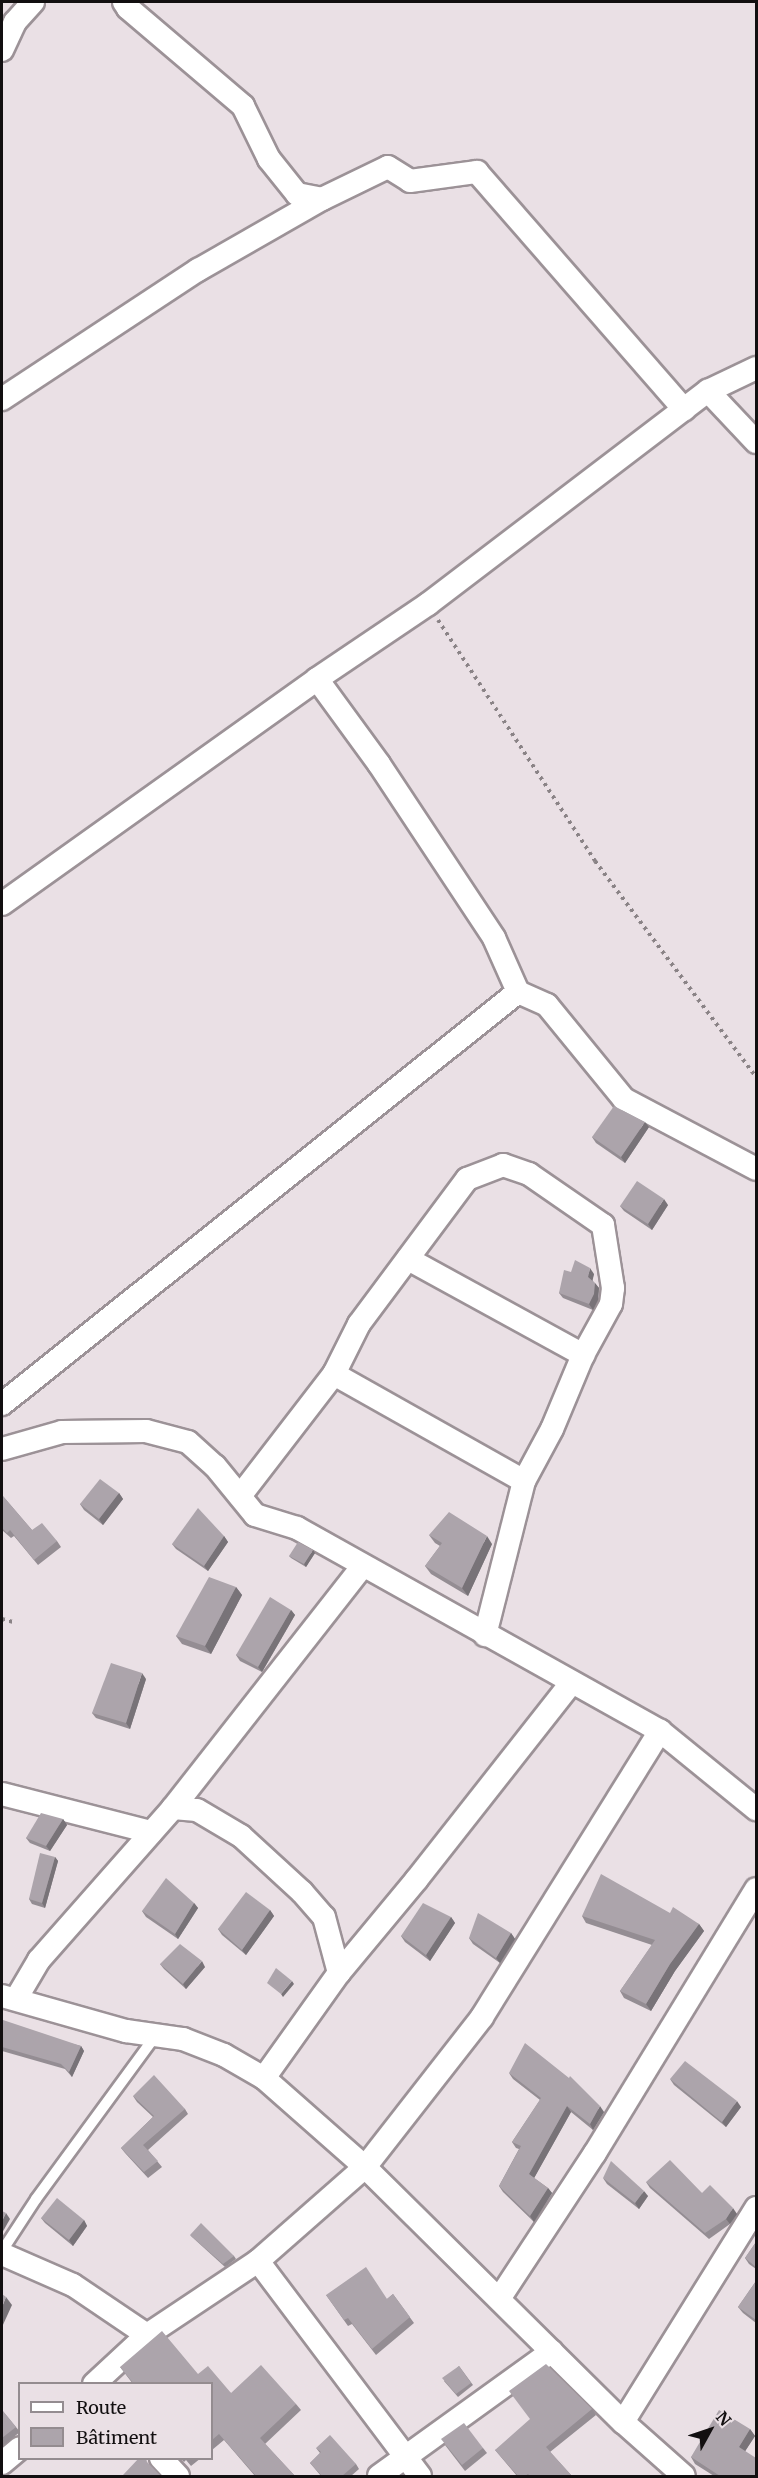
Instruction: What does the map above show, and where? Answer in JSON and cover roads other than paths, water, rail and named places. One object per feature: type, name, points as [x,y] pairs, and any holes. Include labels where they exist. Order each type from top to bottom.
[{"type":"street","points":[[2,50],[15,22],[33,2]]},
{"type":"street","points":[[124,2],[128,8],[243,106],[269,159],[297,194],[322,199]]},
{"type":"street","points":[[2,399],[198,270],[322,199],[388,167],[410,181],[477,172],[684,409]]},
{"type":"street","points":[[2,904],[317,679],[428,604],[708,391],[756,368]]},
{"type":"street","points":[[708,391],[755,432]]},
{"type":"street","points":[[317,679],[379,764],[494,938],[518,992],[547,1005],[624,1099],[756,1169]]},
{"type":"street","points":[[2,1404],[518,992]]},
{"type":"street","points":[[240,1496],[334,1374],[359,1324],[467,1179],[503,1165],[529,1174],[603,1225],[613,1288],[611,1304],[583,1355],[552,1429],[524,1481],[485,1635]]},
{"type":"street","points":[[408,1259],[583,1355]]},
{"type":"street","points":[[334,1374],[524,1481]]},
{"type":"street","points":[[2,1449],[62,1432],[146,1431],[188,1442],[215,1466],[255,1515],[297,1528],[362,1567],[660,1731],[756,1809]]},
{"type":"street","points":[[362,1567],[173,1808],[39,1960],[9,1998],[126,2031],[183,2039],[224,2055],[264,2078],[366,2166],[623,2422],[684,2476]]},
{"type":"street","points":[[264,2078],[339,1973],[417,1879],[571,1683]]},
{"type":"street","points":[[96,2382],[147,2335],[258,2261],[366,2166],[482,2017],[660,1731]]},
{"type":"street","points":[[2,1794],[151,1833]]},
{"type":"street","points":[[173,1808],[197,1810],[241,1836],[302,1892],[324,1917],[339,1973]]},
{"type":"street","points":[[499,2299],[595,2152],[756,1889]]},
{"type":"street","points":[[623,2422],[756,2208]]},
{"type":"street","points":[[2,2253],[73,2285],[147,2335]]},
{"type":"street","points":[[258,2261],[420,2476]]},
{"type":"street","points":[[379,2476],[552,2351]]},
{"type":"street","points":[[2,2463],[18,2450]]},
{"type":"street","points":[[163,2460],[178,2476]]},
{"type":"lane","points":[[2,2253],[36,2199],[156,2035]]}]
